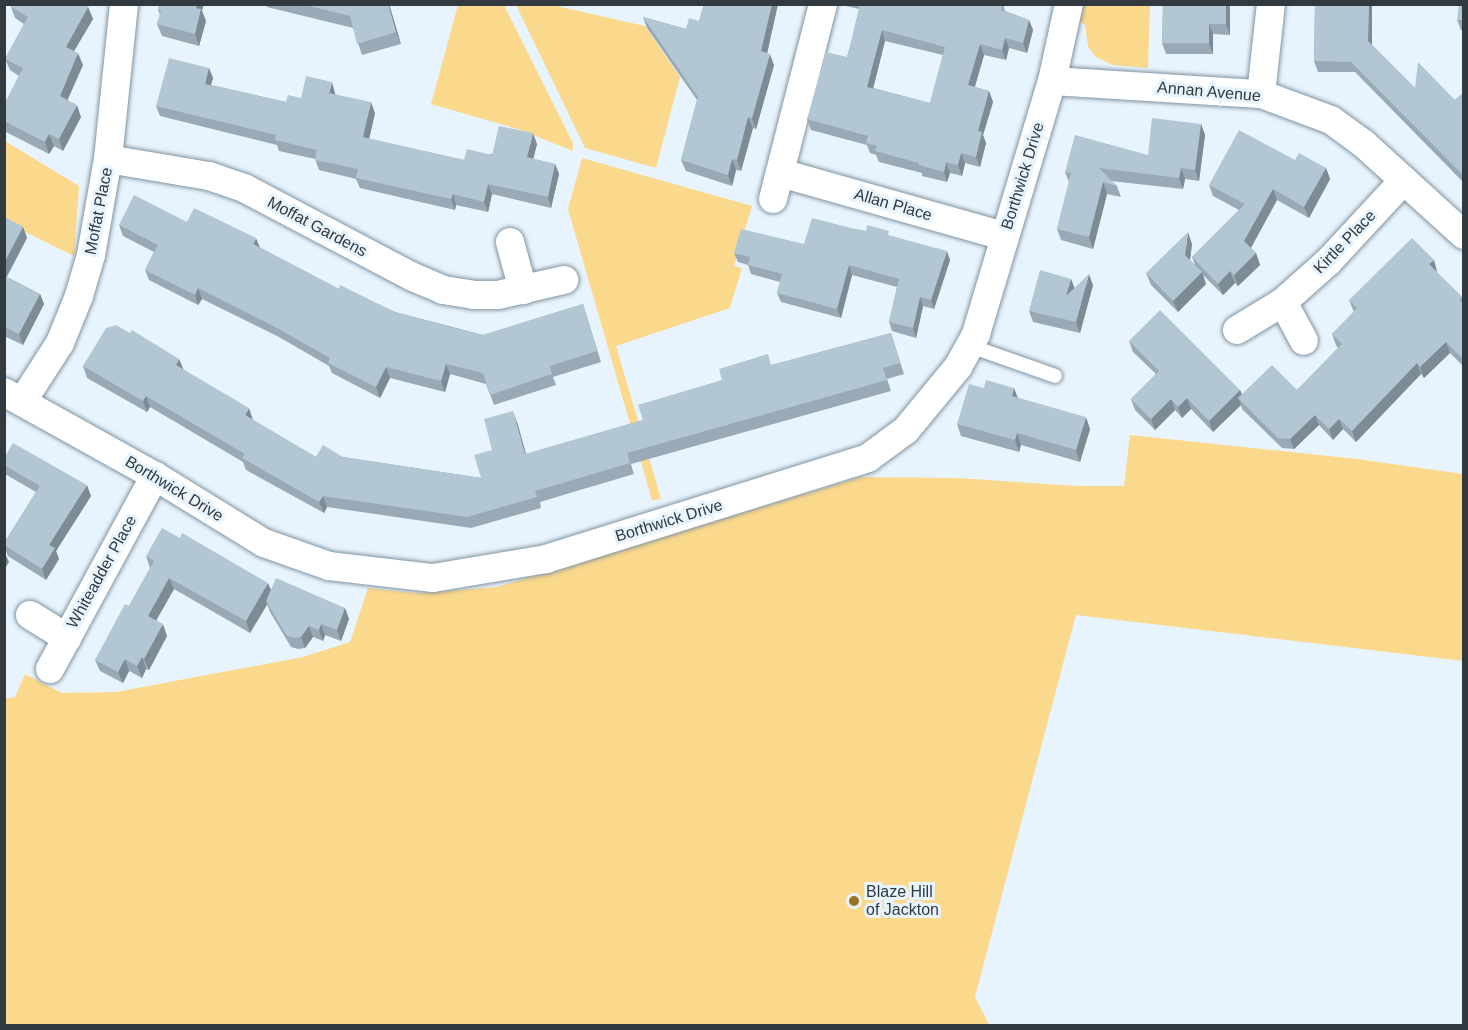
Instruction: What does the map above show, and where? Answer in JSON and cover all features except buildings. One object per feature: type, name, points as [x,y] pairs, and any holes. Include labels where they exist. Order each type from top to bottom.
[{"type":"street","name":"Moffat Place","points":[[13,397],[60,343],[79,296],[91,255],[108,159],[124,4]]},
{"type":"street","name":"Allan Place","points":[[823,4],[777,186],[1004,236]]},
{"type":"street","name":"Borthwick Drive","points":[[13,397],[155,476],[264,543],[329,567],[433,578],[546,559],[868,458],[906,430],[958,367],[976,334],[1052,81],[1070,4]]},
{"type":"street","points":[[1261,94],[1271,4]]},
{"type":"street","name":"Annan Avenue","points":[[1052,81],[1261,94],[1331,120],[1364,144],[1464,235]]},
{"type":"street","name":"Moffat Gardens","points":[[108,159],[209,176],[244,189],[413,278],[442,290],[473,295],[523,290],[564,280]]},
{"type":"street","name":"Kirtle Place","points":[[1237,330],[1282,302],[1329,261],[1404,180]]},
{"type":"street","points":[[510,242],[523,290]]},
{"type":"street","points":[[1282,302],[1304,341]]},
{"type":"street","name":"Whiteadder Place","points":[[50,669],[155,476]]},
{"type":"street","points":[[30,615],[67,638]]},
{"type":"lane","points":[[970,346],[1055,376]]},
{"type":"shaded area","points":[[458,5],[504,5],[573,143],[573,151],[521,130],[431,104]]},
{"type":"shaded area","points":[[516,5],[552,5],[645,26],[680,77],[656,168],[585,148]]},
{"type":"shaded area","points":[[1083,5],[1150,5],[1148,68],[1113,65],[1096,57],[1088,47],[1085,24],[1079,22]]},
{"type":"shaded area","points":[[5,141],[79,186],[74,256],[5,222]]},
{"type":"shaded area","points":[[582,158],[752,206],[734,266],[742,268],[730,308],[616,346],[661,499],[652,500],[568,209]]},
{"type":"shaded area","points":[[1130,435],[1357,459],[1463,474],[1463,661],[1076,615],[975,997],[989,1025],[5,1026],[5,699],[15,697],[25,674],[62,693],[116,692],[303,657],[350,642],[368,588],[418,593],[497,587],[861,477],[957,478],[1077,486],[1124,486]]},
{"type":"place","name":"Blaze Hill of Jackton","points":[[854,901]]}]
